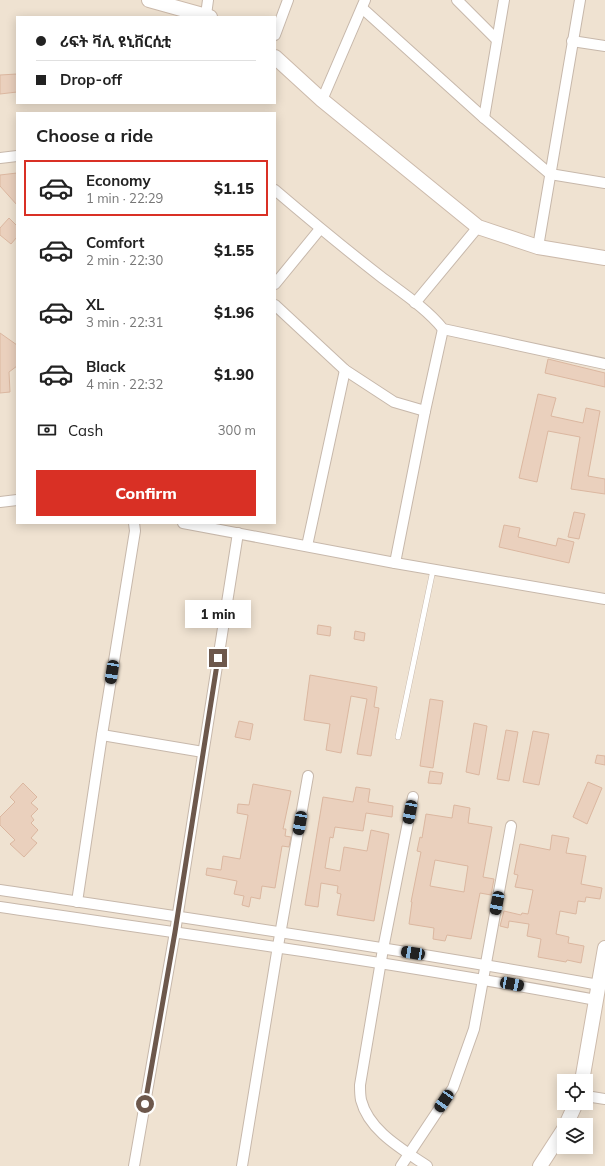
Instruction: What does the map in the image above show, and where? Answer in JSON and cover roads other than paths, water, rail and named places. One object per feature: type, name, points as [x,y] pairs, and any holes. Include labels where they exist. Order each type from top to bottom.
[{"type":"street","points":[[148,0],[208,16],[208,0]]},
{"type":"street","points":[[276,32],[288,0]]},
{"type":"street","points":[[457,0],[497,40]]},
{"type":"street","points":[[484,118],[504,0]]},
{"type":"street","points":[[538,246],[580,0]]},
{"type":"street","points":[[322,100],[363,4],[484,118],[550,174],[605,183]]},
{"type":"street","points":[[572,41],[605,46]]},
{"type":"street","points":[[276,58],[322,100],[478,227],[538,246],[605,258]]},
{"type":"street","points":[[0,158],[16,156]]},
{"type":"street","points":[[276,191],[320,229],[415,303],[443,329],[605,364]]},
{"type":"street","points":[[415,303],[478,227]]},
{"type":"street","points":[[276,283],[320,229]]},
{"type":"street","points":[[276,306],[345,370],[394,402],[425,411]]},
{"type":"street","points":[[395,563],[443,329]]},
{"type":"street","points":[[307,546],[345,370]]},
{"type":"street","points":[[0,502],[16,500]]},
{"type":"street","points":[[77,902],[135,531],[134,524]]},
{"type":"street","points":[[196,524],[222,526],[238,533],[395,563],[605,599]]},
{"type":"street","points":[[134,1166],[175,932],[238,533]]},
{"type":"street","points":[[102,735],[204,752]]},
{"type":"street","points":[[242,1166],[278,946],[308,776]]},
{"type":"street","points":[[413,797],[383,949],[360,1085],[361,1099],[366,1114],[378,1130],[427,1166]]},
{"type":"street","points":[[401,1166],[453,1088],[474,1029],[511,826]]},
{"type":"street","points":[[0,890],[281,932],[486,965],[599,993]]},
{"type":"street","points":[[0,907],[278,946],[483,979],[599,993]]},
{"type":"street","points":[[583,1074],[599,993],[605,948]]},
{"type":"street","points":[[593,1097],[605,1099]]},
{"type":"street","points":[[540,1166],[557,1140]]},
{"type":"lane","points":[[398,737],[433,570]]}]
